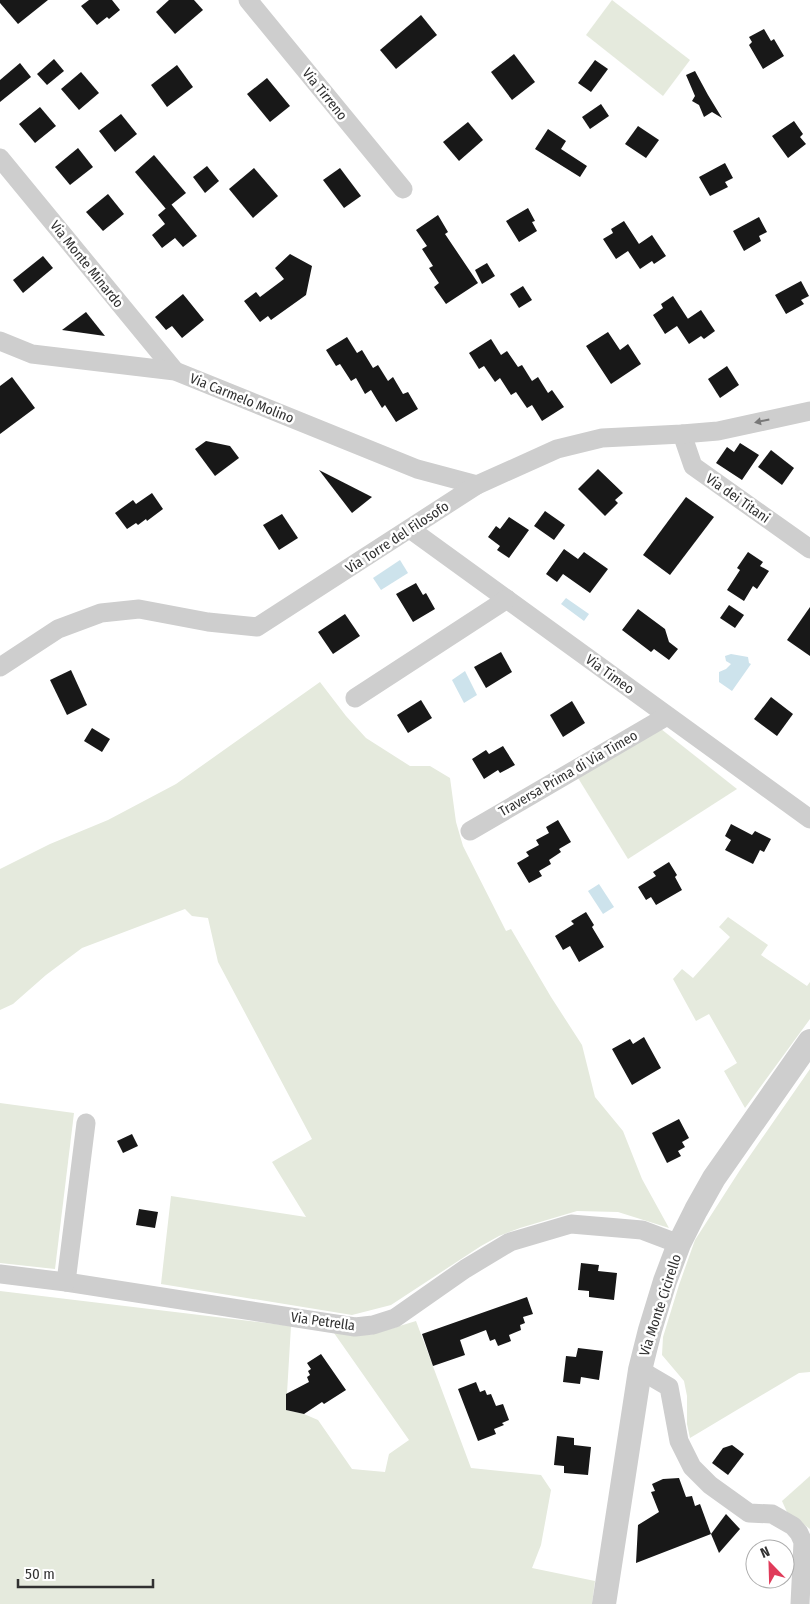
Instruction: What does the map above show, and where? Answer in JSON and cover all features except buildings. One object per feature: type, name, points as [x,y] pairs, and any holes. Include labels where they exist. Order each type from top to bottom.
[{"type":"street","name":"Via Tirreno","points":[[248,0],[403,189]]},
{"type":"street","name":"Via Monte Minardo","points":[[0,158],[175,371]]},
{"type":"street","name":"Via Carmelo Molino","points":[[0,341],[32,354],[175,371],[417,469],[477,485]]},
{"type":"street","name":"Via Torre del Filosofo","points":[[0,667],[58,629],[101,613],[139,609],[208,622],[257,627],[477,485],[557,450],[602,438],[718,431],[810,411]]},
{"type":"street","name":"Via dei Titani","points":[[682,434],[693,466],[810,549]]},
{"type":"street","name":"Via Timeo","points":[[410,529],[810,819]]},
{"type":"street","points":[[355,698],[507,600]]},
{"type":"street","name":"Traversa Prima di Via Timeo","points":[[470,831],[667,716]]},
{"type":"street","name":"Via Monte Cicirello","points":[[604,1604],[640,1370],[665,1281],[679,1244],[714,1178],[810,1041]]},
{"type":"street","points":[[66,1282],[86,1123]]},
{"type":"street","name":"Via Petrella","points":[[0,1274],[66,1282],[355,1327],[373,1325],[395,1318],[465,1269],[510,1242],[571,1224],[642,1230],[679,1244]]},
{"type":"street","points":[[640,1370],[669,1387],[679,1441],[692,1467],[710,1486],[749,1513],[772,1514],[793,1526],[799,1533],[803,1542],[800,1604]]},
{"type":"shaded area","points":[[612,0],[690,60],[663,96],[586,35]]},
{"type":"shaded area","points":[[320,682],[366,738],[410,766],[430,766],[450,778],[456,822],[463,846],[506,931],[511,929],[582,1045],[595,1097],[623,1131],[642,1179],[669,1228],[618,1212],[577,1211],[499,1236],[391,1305],[352,1315],[161,1284],[171,1196],[306,1217],[272,1162],[312,1139],[218,962],[208,918],[192,916],[185,909],[82,948],[46,975],[13,1004],[0,1010],[0,869],[50,844],[108,820],[176,784]]},
{"type":"shaded area","points":[[661,729],[737,789],[628,859],[578,778]]},
{"type":"shaded area","points":[[728,917],[768,945],[761,955],[807,986],[810,982],[810,1019],[745,1108],[724,1071],[737,1063],[709,1014],[696,1021],[673,979],[682,969],[693,978],[730,937],[719,927]]},
{"type":"shaded area","points":[[810,1069],[810,1372],[799,1373],[690,1438],[687,1424],[687,1396],[684,1381],[662,1355],[663,1337],[679,1285],[695,1240],[740,1170]]},
{"type":"shaded area","points":[[0,1103],[74,1113],[55,1269],[0,1263]]},
{"type":"shaded area","points":[[0,1291],[291,1326],[286,1410],[304,1414],[318,1420],[352,1469],[385,1472],[389,1454],[409,1440],[334,1333],[370,1335],[416,1321],[471,1468],[541,1475],[551,1490],[541,1545],[532,1568],[595,1581],[592,1604],[0,1604]]},
{"type":"shaded area","points":[[810,1476],[810,1529],[787,1512],[782,1501]]},
{"type":"water","points":[[400,560],[408,573],[381,590],[373,578]]},
{"type":"water","points":[[566,598],[589,614],[584,621],[561,604]]},
{"type":"water","points":[[731,654],[748,657],[751,664],[732,691],[719,682],[719,672],[731,664],[726,661],[725,656]]},
{"type":"water","points":[[465,671],[477,695],[464,703],[452,680]]},
{"type":"water","points":[[599,884],[614,907],[603,914],[588,891]]}]
